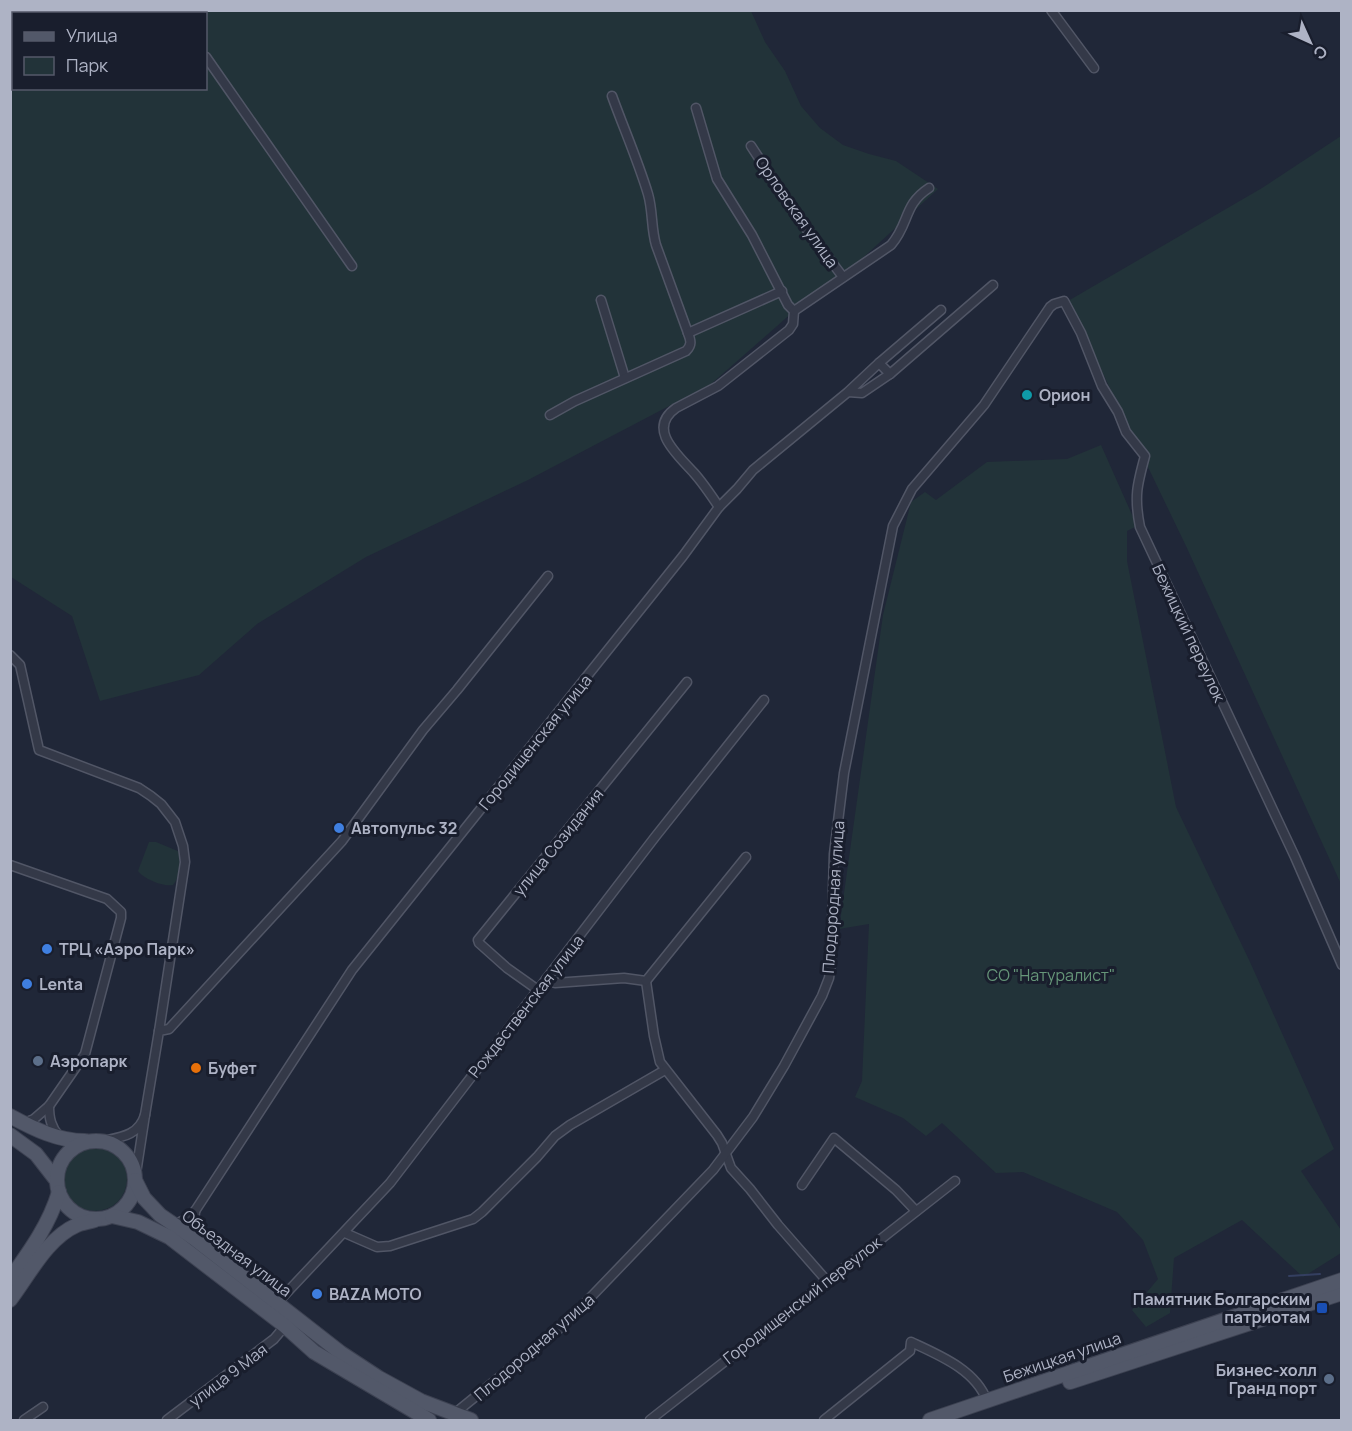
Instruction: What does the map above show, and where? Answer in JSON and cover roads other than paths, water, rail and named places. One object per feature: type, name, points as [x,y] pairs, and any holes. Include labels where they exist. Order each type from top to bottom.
[{"type":"main road","points":[[10,1300],[48,1248],[63,1233],[77,1225],[105,1218],[122,1210],[134,1191],[135,1180],[133,1166],[116,1146],[97,1141],[62,1138],[17,1120]]},
{"type":"main road","points":[[10,1135],[36,1154],[58,1186],[64,1203],[74,1212],[85,1218],[105,1218]]},
{"type":"main road","points":[[10,1279],[48,1221],[58,1186],[58,1170],[63,1159],[80,1144],[97,1141]]},
{"type":"main road","name":"Объездная улица","points":[[135,1180],[152,1208],[341,1353],[369,1372],[450,1418]]},
{"type":"main road","name":"Объездная улица","points":[[105,1218],[138,1222],[169,1237],[285,1326],[314,1352],[429,1420]]},
{"type":"main road","name":"Бежицкая улица","points":[[930,1420],[1341,1280]]},
{"type":"main road","name":"Бежицкая улица","points":[[957,1420],[1341,1293]]},
{"type":"main road","points":[[450,1418],[471,1420]]},
{"type":"street","points":[[1051,10],[1094,68]]},
{"type":"street","points":[[207,58],[352,266]]},
{"type":"street","points":[[550,415],[686,351],[691,341],[652,232],[652,212],[648,195],[612,96]]},
{"type":"street","points":[[696,108],[717,179],[752,235],[788,305],[794,311],[794,324],[789,330],[723,383],[676,408],[666,417],[664,425],[666,440],[719,507]]},
{"type":"street","name":"Орловская улица","points":[[751,146],[798,218],[843,277]]},
{"type":"street","points":[[794,311],[891,245],[902,230],[913,201],[929,188]]},
{"type":"street","name":"Городищенская улица","points":[[848,392],[862,393],[890,374],[993,285]]},
{"type":"street","points":[[688,333],[782,291]]},
{"type":"street","points":[[601,300],[625,378]]},
{"type":"street","name":"Бежицкий переулок","points":[[1064,300],[1082,333],[1102,386],[1118,411],[1126,432],[1144,456],[1135,505],[1140,527],[1295,857],[1341,965]]},
{"type":"street","name":"Плодородная улица","points":[[450,1418],[565,1324],[693,1192],[725,1155],[774,1083],[822,996],[829,978],[834,854],[844,772],[893,526],[912,489],[984,405],[1050,307],[1064,300]]},
{"type":"street","name":"Городищенская улица","points":[[195,1211],[352,970],[683,556],[719,507],[753,470],[848,392],[941,310]]},
{"type":"street","points":[[879,363],[890,374]]},
{"type":"street","points":[[159,1031],[169,1029],[342,841],[423,730],[548,576]]},
{"type":"street","points":[[10,655],[20,665],[39,750],[139,788],[161,804],[175,822],[183,846],[185,862],[135,1180]]},
{"type":"street","name":"улица Созидания","points":[[538,990],[489,954],[478,943],[478,940],[687,682]]},
{"type":"street","name":"Рождественская улица","points":[[277,1303],[390,1183],[764,700]]},
{"type":"street","points":[[746,857],[646,981],[654,1036],[660,1062],[717,1135],[730,1168],[827,1281]]},
{"type":"street","points":[[10,865],[107,899],[121,912],[120,926],[85,1054],[49,1106],[34,1119],[17,1120]]},
{"type":"street","points":[[546,979],[555,983],[624,978],[646,981]]},
{"type":"street","points":[[345,1233],[377,1247],[390,1246],[473,1219],[537,1157],[555,1136],[665,1070]]},
{"type":"street","points":[[49,1106],[52,1126],[62,1138]]},
{"type":"street","points":[[97,1141],[132,1133],[139,1128],[145,1115]]},
{"type":"street","points":[[802,1185],[834,1138],[896,1191],[916,1212]]},
{"type":"street","name":"Городищенский переулок","points":[[650,1420],[956,1181]]},
{"type":"street","points":[[173,1224],[180,1223],[195,1211]]},
{"type":"street","points":[[195,1211],[194,1227],[199,1243]]},
{"type":"street","name":"улица 9 Мая","points":[[167,1420],[274,1339],[285,1326]]},
{"type":"street","points":[[824,1420],[910,1351],[910,1342],[939,1354],[978,1381],[987,1401]]},
{"type":"street","points":[[24,1420],[43,1407]]},
{"type":"waterway","points":[[1289,1276],[1320,1274]]},
{"type":"place","name":"Орион","points":[[1027,395]]},
{"type":"place","name":"Автопульс 32","points":[[339,828]]},
{"type":"place","name":"ТРЦ «Аэро Парк»","points":[[47,949]]},
{"type":"place","name":"Lenta","points":[[27,984]]},
{"type":"place","name":"Аэропарк","points":[[38,1061]]},
{"type":"place","name":"Буфет","points":[[196,1068]]},
{"type":"place","name":"BAZA MOTO","points":[[317,1294]]},
{"type":"place","name":"Памятник Болгарским патриотам","points":[[1322,1308]]},
{"type":"place","name":"Бизнес-холл Гранд порт","points":[[1329,1379]]},
{"type":"park label","name":"СО \"Натуралист\"","points":[[1051,975]]}]
